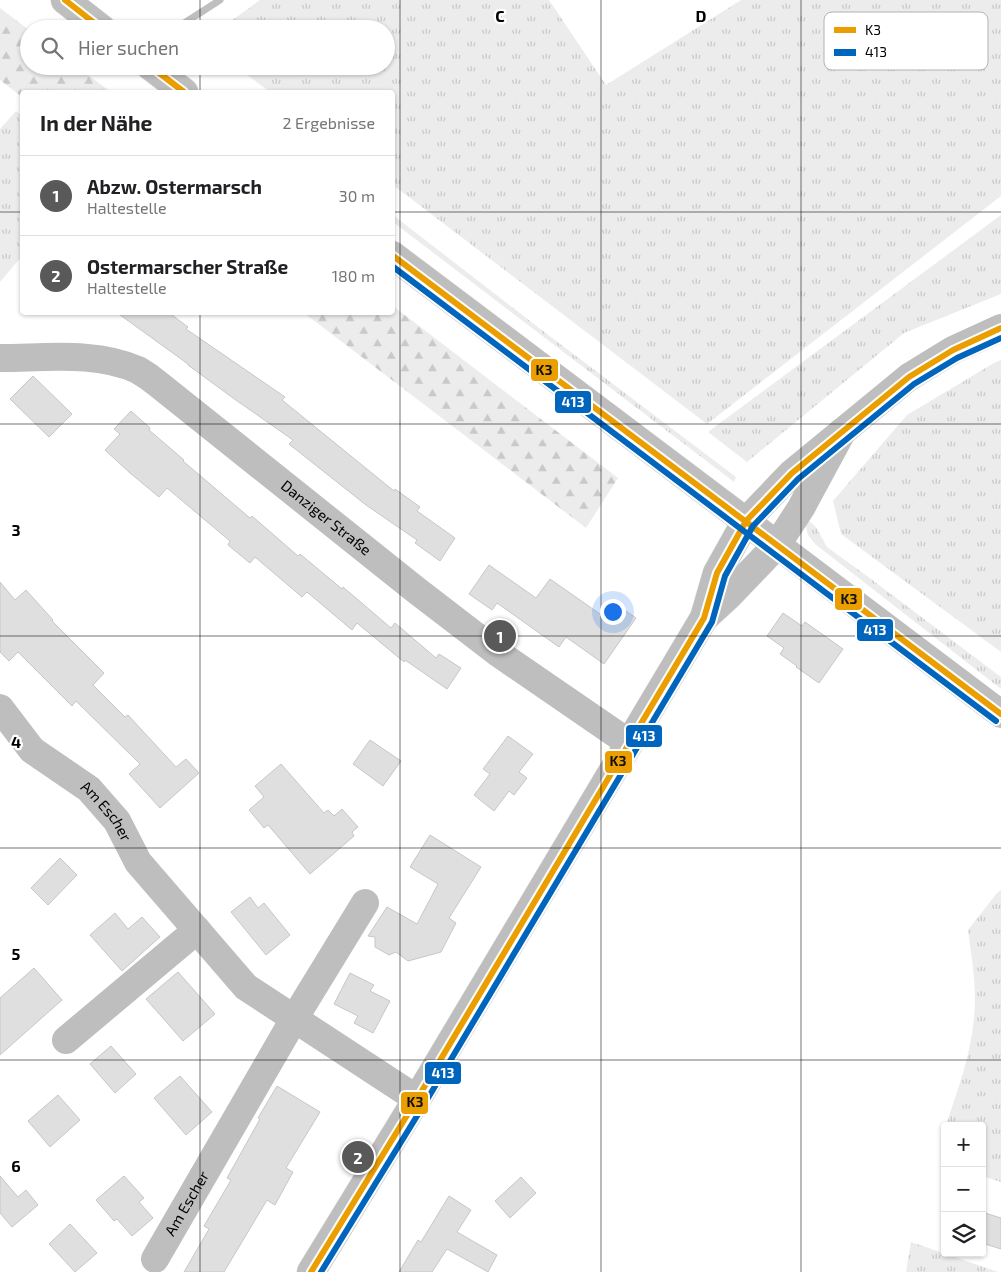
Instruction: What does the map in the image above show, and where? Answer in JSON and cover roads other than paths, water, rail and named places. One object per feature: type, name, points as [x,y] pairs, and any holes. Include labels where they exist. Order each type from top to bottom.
[{"type":"street","points":[[65,0],[91,20]]},
{"type":"street","points":[[162,75],[181,90]]},
{"type":"street","points":[[395,257],[1001,714]]},
{"type":"street","points":[[311,1272],[704,618],[717,573],[746,521],[792,473],[909,377],[953,350],[1001,328]]},
{"type":"street","name":"Danziger Straße","points":[[0,358],[74,357],[98,359],[139,371],[158,384],[498,653],[629,743]]},
{"type":"street","points":[[704,618],[778,545],[801,508],[842,432]]},
{"type":"street","name":"Am Escher","points":[[0,708],[32,750],[89,789],[117,821],[138,862],[246,987],[416,1099]]},
{"type":"street","name":"Am Escher","points":[[155,1259],[365,902]]},
{"type":"street","points":[[66,1040],[197,930]]},
{"type":"waterway","points":[[189,20],[220,0]]},
{"type":"place","name":"Abzw. Ostermarsch","points":[[500,636]]},
{"type":"place","name":"Ostermarscher Straße","points":[[358,1157]]}]
